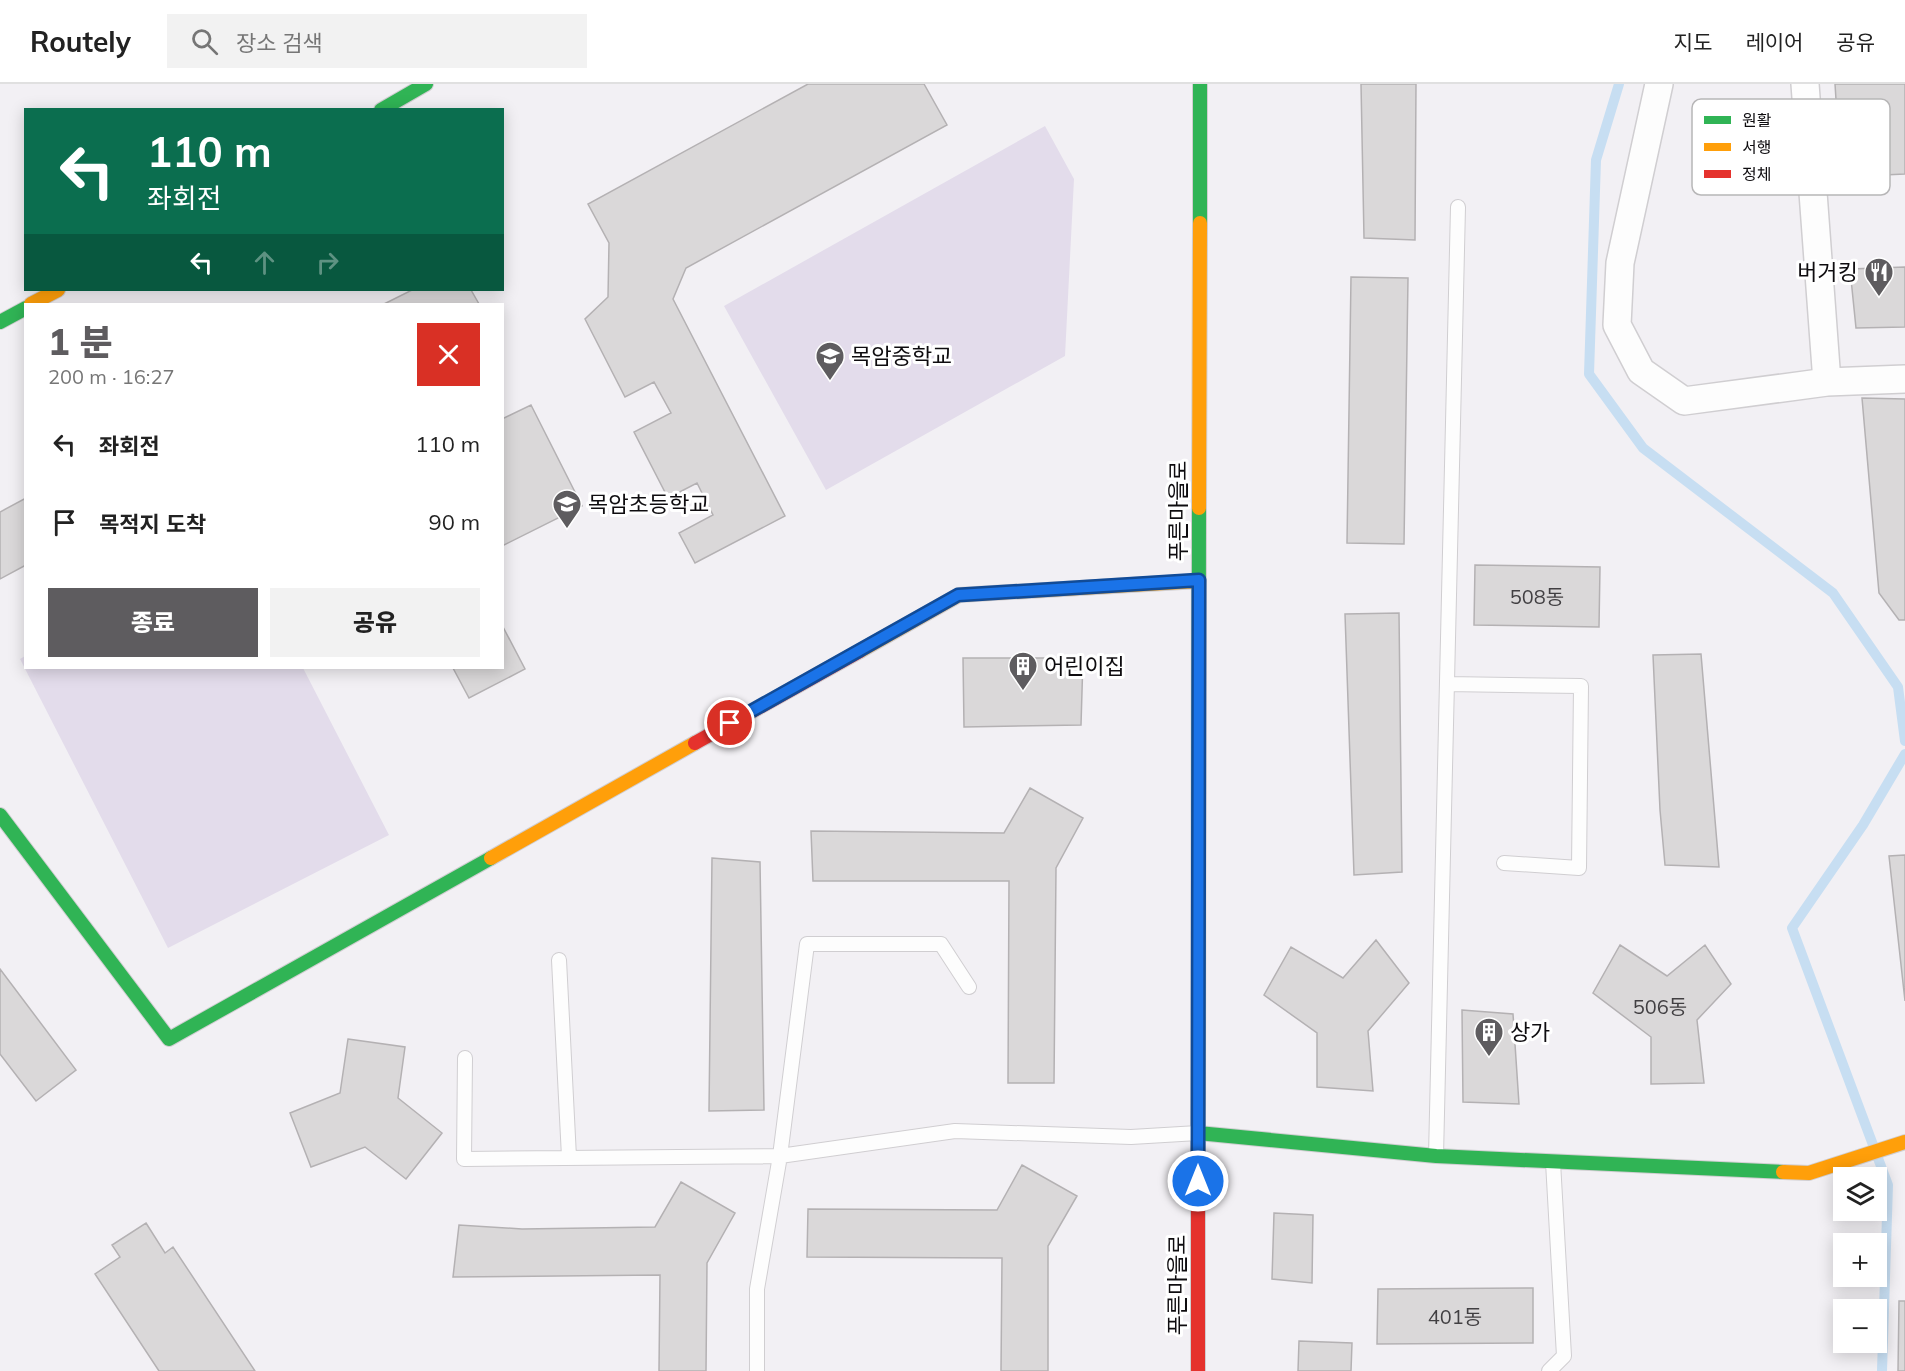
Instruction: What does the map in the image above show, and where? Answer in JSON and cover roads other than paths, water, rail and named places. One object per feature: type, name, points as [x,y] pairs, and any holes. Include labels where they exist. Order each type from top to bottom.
[{"type":"street","points":[[384,108],[426,84]]},
{"type":"street","name":"푸른마을로","points":[[1198,1371],[1200,84]]},
{"type":"street","points":[[1659,84],[1620,263],[1617,325],[1641,371],[1683,401],[1827,382],[1905,379]]},
{"type":"street","points":[[1805,84],[1806,99]]},
{"type":"street","points":[[1813,195],[1827,382]]},
{"type":"street","points":[[33,303],[56,291]]},
{"type":"street","points":[[0,322],[24,309]]},
{"type":"street","points":[[0,815],[169,1039],[958,595],[1199,580]]},
{"type":"street","points":[[1198,1133],[1436,1156],[1809,1173],[1905,1142]]},
{"type":"lane","points":[[1436,1156],[1458,207]]},
{"type":"lane","points":[[1447,684],[1581,686],[1579,868],[1504,863]]},
{"type":"lane","points":[[757,1371],[757,1288],[780,1156],[807,945],[941,944],[969,987]]},
{"type":"lane","points":[[559,960],[568,1157]]},
{"type":"lane","points":[[465,1058],[464,1159],[780,1156],[955,1131],[1131,1137],[1198,1133]]},
{"type":"lane","points":[[1549,1371],[1564,1356],[1552,1162]]},
{"type":"waterway","points":[[1619,84],[1596,160],[1589,374],[1643,448],[1833,593],[1898,687],[1905,741]]},
{"type":"waterway","points":[[1882,1371],[1888,1185],[1792,928],[1863,825],[1905,754]]},
{"type":"place","name":"버거킹","points":[[1879,298]]},
{"type":"place","name":"목암중학교","points":[[830,382]]},
{"type":"place","name":"목암초등학교","points":[[567,530]]},
{"type":"place","name":"어린이집","points":[[1023,692]]},
{"type":"place","name":"상가","points":[[1489,1058]]}]
